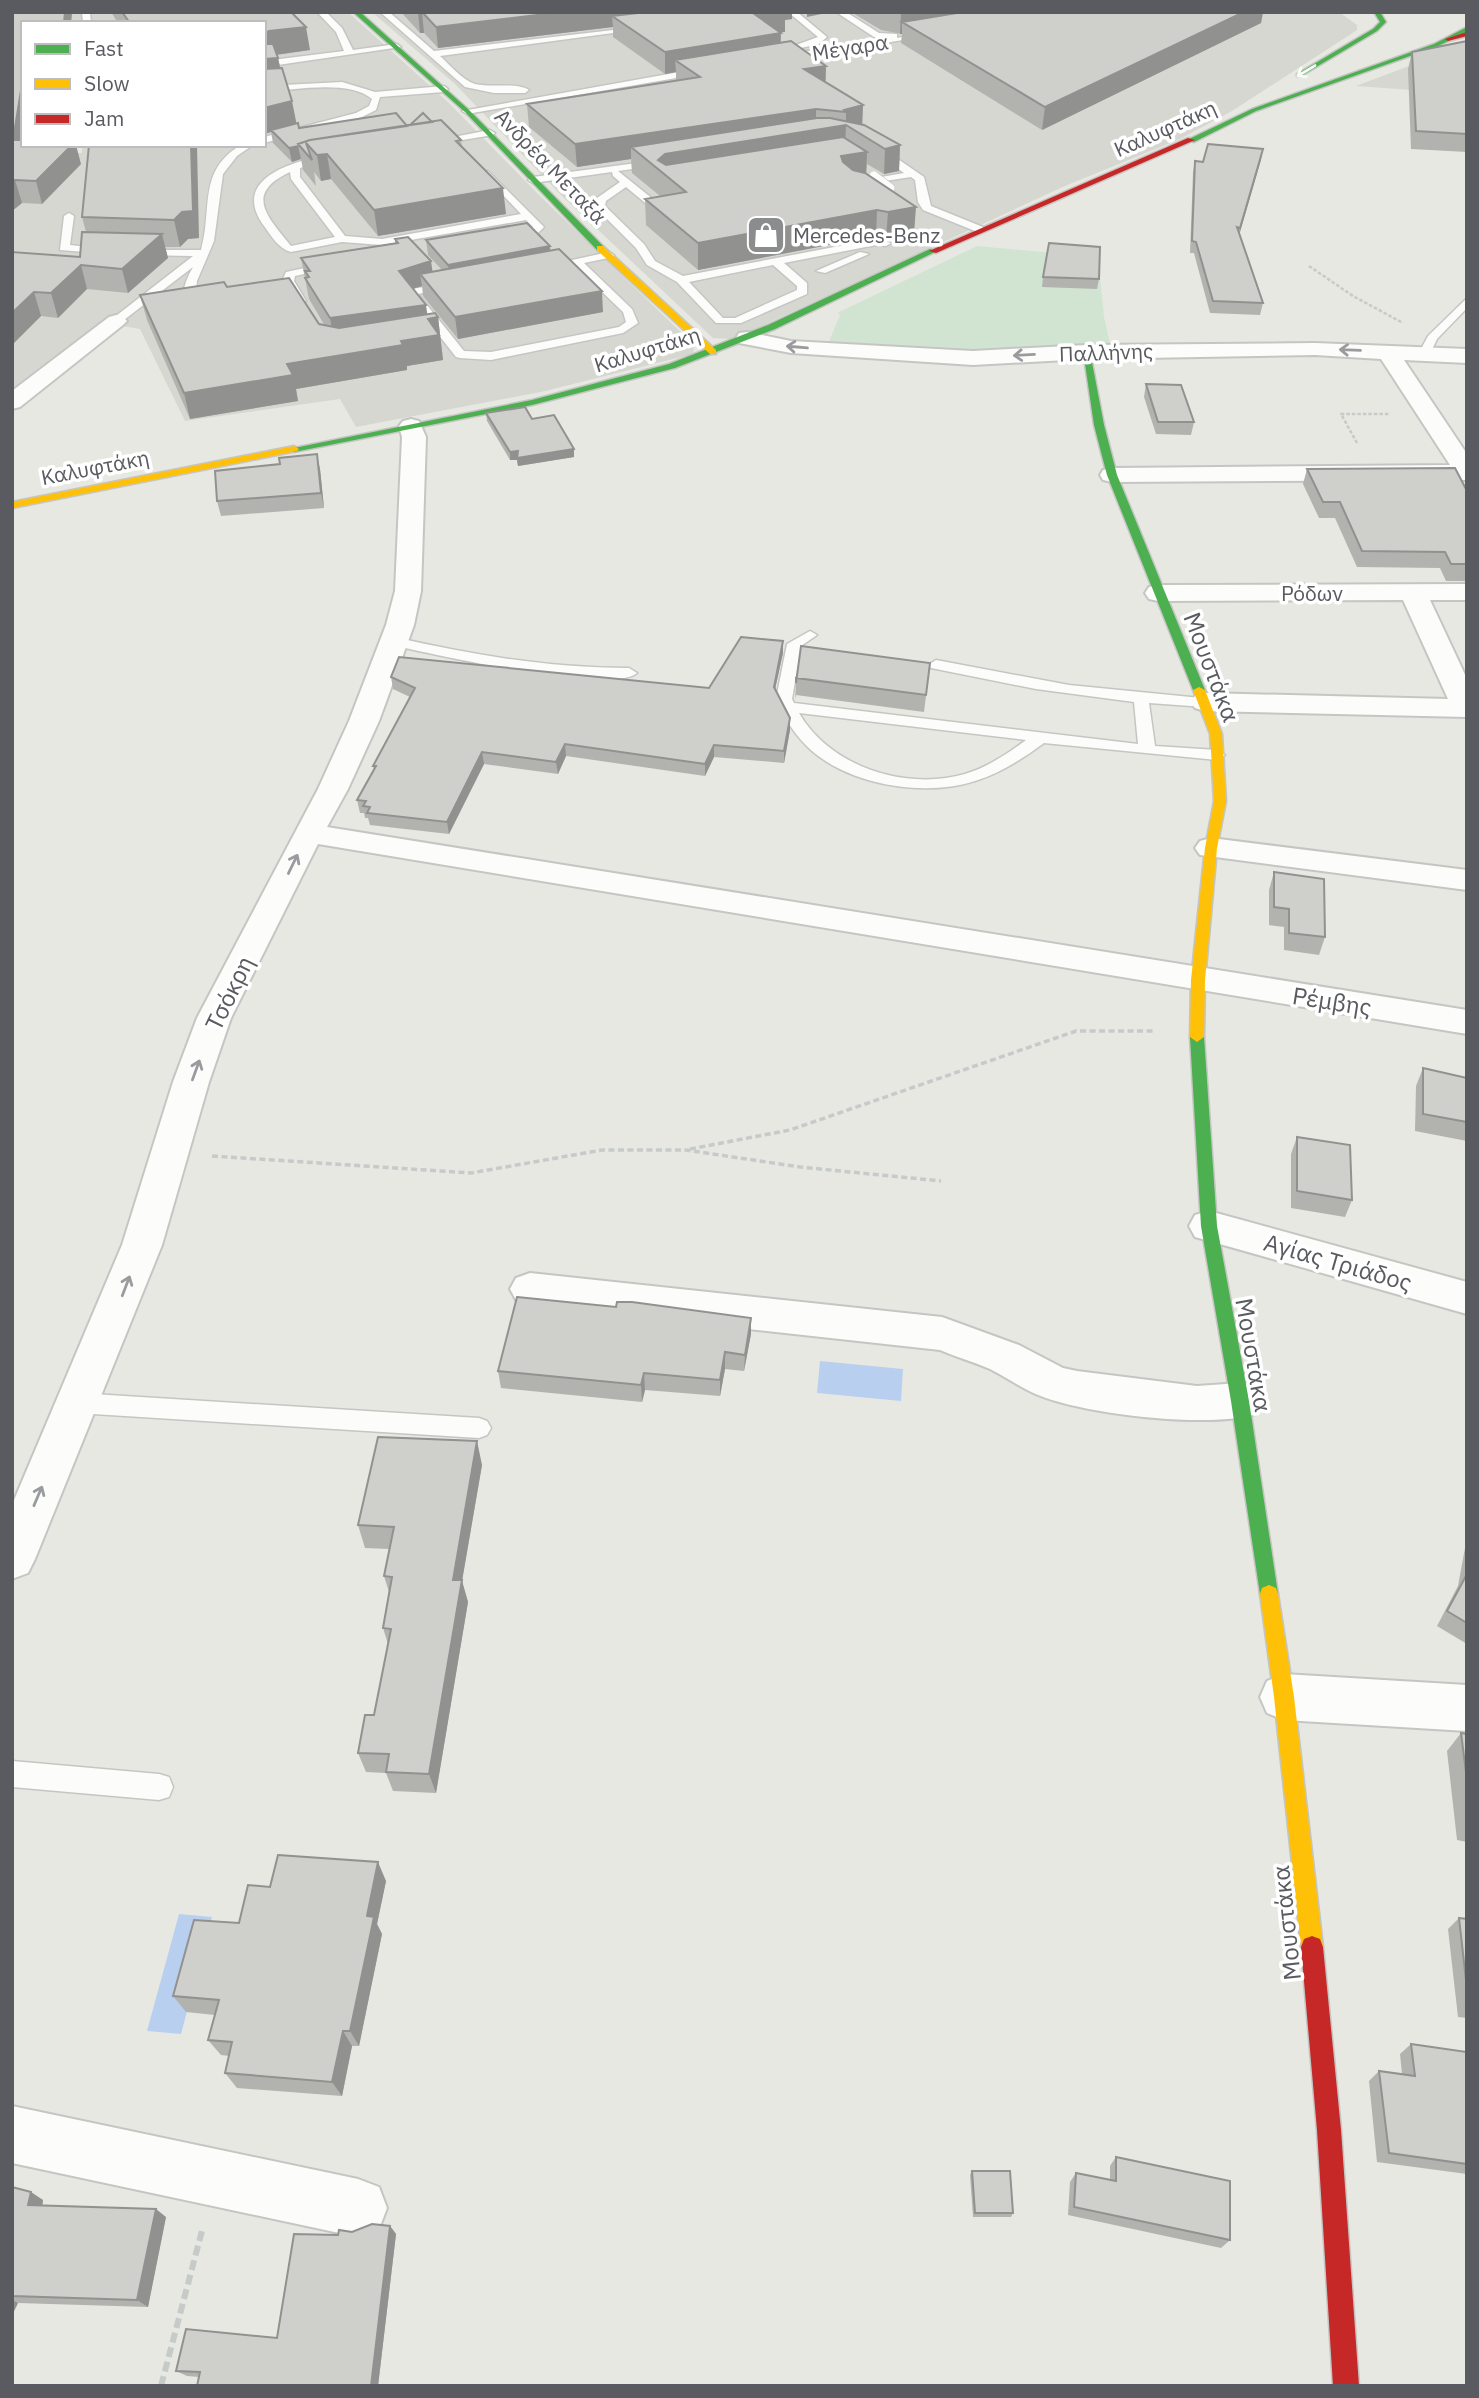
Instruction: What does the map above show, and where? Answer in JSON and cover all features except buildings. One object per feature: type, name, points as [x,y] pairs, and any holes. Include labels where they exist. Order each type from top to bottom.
[{"type":"main road","name":"Ανδρέα Μεταξά","points":[[356,12],[444,89],[609,255],[713,352]]},
{"type":"main road","points":[[1331,81],[1455,17]]},
{"type":"main road","name":"Καλυφτάκη","points":[[1254,110],[1267,94],[1369,23]]},
{"type":"main road","name":"Καλυφτάκη","points":[[12,505],[593,387],[713,352],[747,338],[835,281],[979,229],[1154,157],[1254,110],[1291,99],[1331,81],[1467,32]]},
{"type":"main road","name":"Μουστάκα","points":[[1086,352],[1099,425],[1112,475],[1216,734],[1220,802],[1211,848],[1198,980],[1197,1033],[1209,1226],[1240,1401],[1284,1697],[1309,1917],[1329,2130],[1346,2386]]},
{"type":"street","points":[[12,402],[116,321]]},
{"type":"street","name":"Παλλήνης","points":[[747,338],[791,347],[973,358],[1086,352],[1301,349],[1388,352],[1429,346],[1467,356]]},
{"type":"street","points":[[1388,352],[1466,472]]},
{"type":"street","name":"Τσόκρη","points":[[12,1559],[142,1245],[169,1152],[214,1018],[308,832],[333,789],[364,721],[394,641],[408,591],[414,437],[411,426]]},
{"type":"street","points":[[1112,475],[1466,472]]},
{"type":"street","points":[[1205,702],[1466,708],[1413,592]]},
{"type":"street","name":"Ρόδων","points":[[1158,593],[1467,592]]},
{"type":"street","name":"Ρέμβης","points":[[308,832],[1467,1022]]},
{"type":"street","points":[[1211,848],[1467,880]]},
{"type":"street","name":"Αγίας Τριάδος","points":[[1209,1226],[1467,1298]]},
{"type":"street","points":[[530,1289],[942,1334],[992,1352],[1052,1382],[1077,1389],[1197,1404],[1240,1401]]},
{"type":"street","points":[[1284,1697],[1467,1708]]},
{"type":"street","points":[[12,2134],[358,2208]]},
{"type":"lane","points":[[321,12],[338,28],[347,43],[349,53]]},
{"type":"lane","points":[[384,12],[468,85],[505,91],[546,88],[709,66],[467,111]]},
{"type":"lane","name":"Μέγαρα","points":[[792,12],[823,37],[808,46],[775,56],[934,34]]},
{"type":"lane","points":[[839,12],[883,36],[943,28]]},
{"type":"lane","points":[[433,54],[651,27]]},
{"type":"lane","points":[[858,38],[868,45]]},
{"type":"lane","points":[[266,64],[397,47]]},
{"type":"lane","points":[[266,89],[342,85],[362,89],[374,95],[444,89]]},
{"type":"lane","points":[[266,138],[359,115],[373,108],[377,99],[374,95]]},
{"type":"lane","points":[[421,143],[490,133]]},
{"type":"lane","points":[[865,141],[922,182],[923,202],[927,208],[979,229]]},
{"type":"lane","points":[[190,308],[187,298],[191,277],[209,243],[211,196],[220,168],[227,158],[245,147]]},
{"type":"lane","points":[[340,156],[295,166],[269,180],[259,194],[259,210],[287,248],[342,239],[382,242],[530,216]]},
{"type":"lane","points":[[533,180],[666,162]]},
{"type":"lane","points":[[295,166],[295,177],[342,239]]},
{"type":"lane","points":[[611,170],[666,214]]},
{"type":"lane","points":[[488,173],[530,216],[539,230],[494,238]]},
{"type":"lane","points":[[871,174],[889,186],[889,190],[875,194],[849,186],[914,174]]},
{"type":"lane","points":[[626,182],[601,200],[600,207],[640,246],[651,263],[681,280],[720,321],[732,323],[803,292],[803,285],[776,262]]},
{"type":"lane","points":[[69,216],[64,248],[69,250],[203,253]]},
{"type":"lane","points":[[681,280],[876,242],[887,244],[835,281],[802,257]]},
{"type":"lane","points":[[116,321],[203,253]]},
{"type":"lane","points":[[537,268],[609,255]]},
{"type":"lane","points":[[459,283],[443,281],[411,292],[435,332],[460,354],[491,356],[623,330],[632,323],[628,311],[576,261]]},
{"type":"lane","points":[[308,313],[288,281],[290,274],[349,262]]},
{"type":"lane","points":[[1429,346],[1467,301]]},
{"type":"lane","points":[[810,635],[794,644],[784,699],[787,707],[811,741],[826,754],[867,774],[931,783],[984,774],[1040,738]]},
{"type":"lane","points":[[394,641],[500,665],[572,673],[629,673]]},
{"type":"lane","points":[[936,665],[1018,682],[1141,699],[1205,702]]},
{"type":"lane","points":[[1141,699],[1147,750]]},
{"type":"lane","points":[[787,707],[1147,750],[1217,755]]},
{"type":"lane","points":[[77,1403],[479,1427]]},
{"type":"lane","points":[[12,1773],[159,1787]]},
{"type":"path","points":[[1309,266],[1429,346]]},
{"type":"path","points":[[1373,472],[1341,414],[1429,414]]},
{"type":"path","points":[[686,1150],[790,1130],[1076,1031],[1197,1033]]},
{"type":"path","points":[[169,1152],[269,1161],[471,1172],[503,1169],[602,1150],[686,1150],[800,1167],[941,1181]]},
{"type":"path","points":[[161,2386],[216,2176]]},
{"type":"shaded area","points":[[63,12],[348,12],[449,103],[535,191],[694,345],[693,354],[541,392],[356,427],[340,399],[185,421],[140,329],[104,323],[12,392],[12,150],[82,153],[82,147],[266,147],[266,21],[69,21]]},
{"type":"shaded area","points":[[372,12],[1339,12],[1357,25],[1357,30],[1232,111],[1180,139],[1065,186],[733,339],[713,338],[561,195],[455,84]]},
{"type":"shaded area","points":[[1467,44],[1467,94],[1356,86]]},
{"type":"green space","points":[[977,246],[1098,257],[1104,317],[1111,348],[1001,353],[827,346],[840,315],[837,313]]},
{"type":"water","points":[[820,1361],[903,1369],[901,1401],[817,1393]]},
{"type":"water","points":[[179,1914],[212,1917],[181,2034],[147,2031]]},
{"type":"traffic: fast","points":[[356,12],[467,111],[600,248]]},
{"type":"traffic: fast","points":[[1299,75],[1375,30],[1383,22],[1377,12]]},
{"type":"traffic: fast","points":[[1191,140],[1254,110],[1436,45],[1467,29]]},
{"type":"traffic: fast","points":[[294,449],[532,403],[672,366],[771,327],[933,251]]},
{"type":"traffic: fast","points":[[1086,352],[1099,425],[1112,475],[1199,690]]},
{"type":"traffic: fast","points":[[1197,1037],[1209,1226],[1240,1401],[1269,1594]]},
{"type":"traffic: slow","points":[[600,248],[713,352]]},
{"type":"traffic: slow","points":[[12,505],[294,449]]},
{"type":"traffic: slow","points":[[1197,1037],[1198,980],[1211,848],[1220,801],[1216,734],[1199,690]]},
{"type":"traffic: slow","points":[[1269,1594],[1284,1697],[1312,1947]]},
{"type":"traffic: jam","points":[[1448,39],[1467,34]]},
{"type":"traffic: jam","points":[[933,251],[1191,140]]},
{"type":"traffic: jam","points":[[1312,1947],[1329,2130],[1346,2386]]},
{"type":"place","name":"Mercedes-Benz","points":[[766,235]]}]
